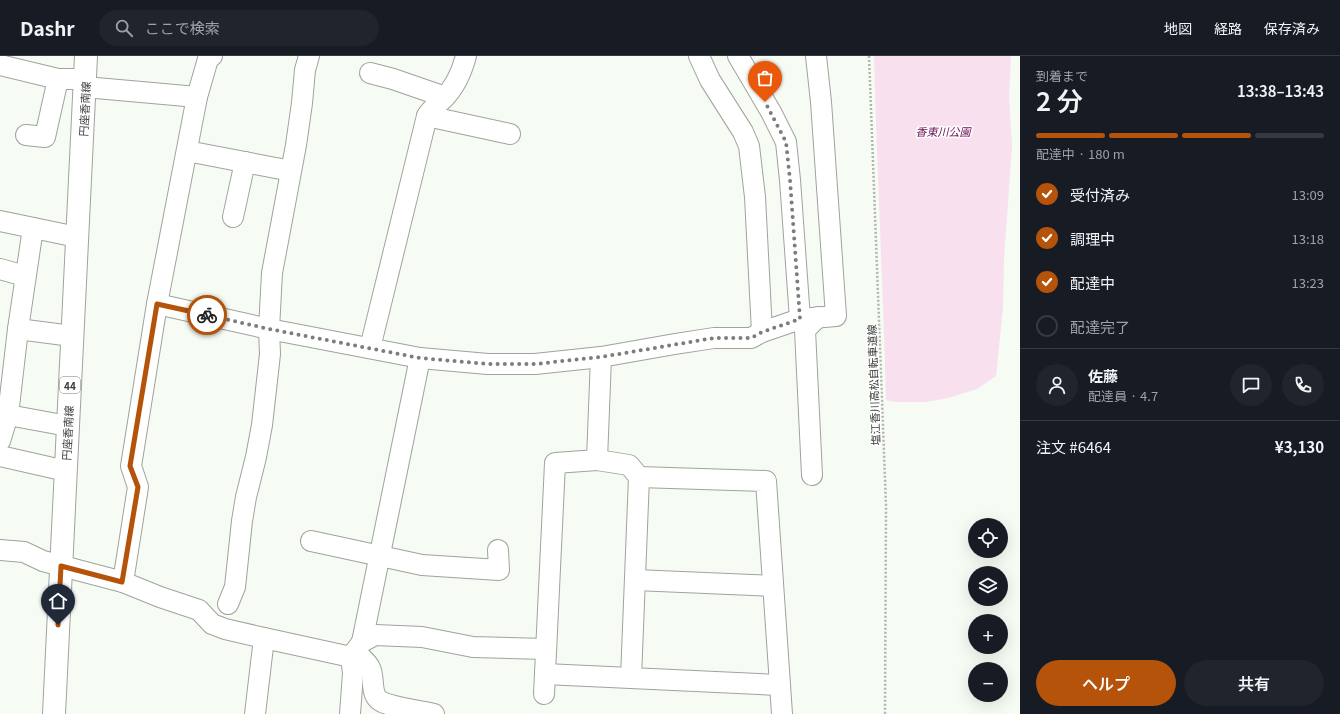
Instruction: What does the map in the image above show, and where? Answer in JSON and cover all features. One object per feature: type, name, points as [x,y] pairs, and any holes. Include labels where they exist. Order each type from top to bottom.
[{"type":"main road","name":"円座香南線","points":[[54,714],[86,56]]},
{"type":"street","points":[[122,582],[138,487],[130,466],[157,304],[197,97],[208,59],[212,56]]},
{"type":"street","points":[[228,604],[234,587],[246,497],[262,426],[270,354],[269,329],[272,274],[296,145],[309,56]]},
{"type":"street","points":[[370,348],[427,116],[431,110],[445,97],[458,80],[466,56]]},
{"type":"street","points":[[699,56],[710,80],[743,132],[749,146],[756,205],[762,332]]},
{"type":"street","points":[[738,56],[771,112],[786,142],[809,318],[804,330],[812,476]]},
{"type":"street","points":[[157,304],[269,329],[420,358],[488,364],[535,364],[601,357],[714,338],[751,338],[762,332],[809,318],[836,316],[821,102],[816,56]]},
{"type":"street","points":[[0,65],[58,79],[197,97]]},
{"type":"street","points":[[370,73],[393,79],[445,97]]},
{"type":"street","points":[[26,135],[45,137],[58,79]]},
{"type":"street","points":[[427,116],[510,134]]},
{"type":"street","points":[[187,151],[281,169]]},
{"type":"street","points":[[233,217],[245,162]]},
{"type":"street","points":[[0,221],[77,237]]},
{"type":"street","points":[[0,441],[8,415],[25,276],[33,228]]},
{"type":"street","points":[[0,269],[25,276]]},
{"type":"street","points":[[18,329],[72,336]]},
{"type":"street","points":[[596,460],[601,357]]},
{"type":"street","points":[[350,714],[356,650],[379,556],[420,358]]},
{"type":"street","points":[[8,415],[68,426]]},
{"type":"street","points":[[0,456],[66,470]]},
{"type":"street","points":[[544,694],[555,463],[596,460],[629,465],[639,477],[631,678]]},
{"type":"street","points":[[639,477],[766,481],[782,714]]},
{"type":"street","points":[[311,541],[422,565],[499,570],[498,550]]},
{"type":"street","points":[[0,550],[24,552],[43,561],[122,582],[199,610],[212,624],[264,638],[356,650],[370,667],[373,676],[374,691],[378,700],[401,711],[434,714]]},
{"type":"street","points":[[635,580],[773,586]]},
{"type":"street","points":[[356,650],[375,635],[422,637],[473,647],[546,649]]},
{"type":"street","points":[[255,714],[264,638]]},
{"type":"street","points":[[545,674],[779,685]]},
{"type":"path","name":"塩江香川高松自転車道線","points":[[869,56],[886,506],[885,714]]},
{"type":"green space","name":"香東川公園","points":[[874,56],[1011,56],[1009,96],[1012,147],[1004,258],[1003,307],[996,376],[977,389],[948,398],[926,402],[895,402],[886,400]]},
{"type":"way so far","points":[[207,315],[269,329],[420,358],[488,364],[535,364],[601,357],[714,338],[751,338],[762,332],[800,319],[786,142],[765,102]]},
{"type":"route","points":[[58,625],[61,566],[122,582],[138,487],[130,466],[157,304],[207,315]]}]
